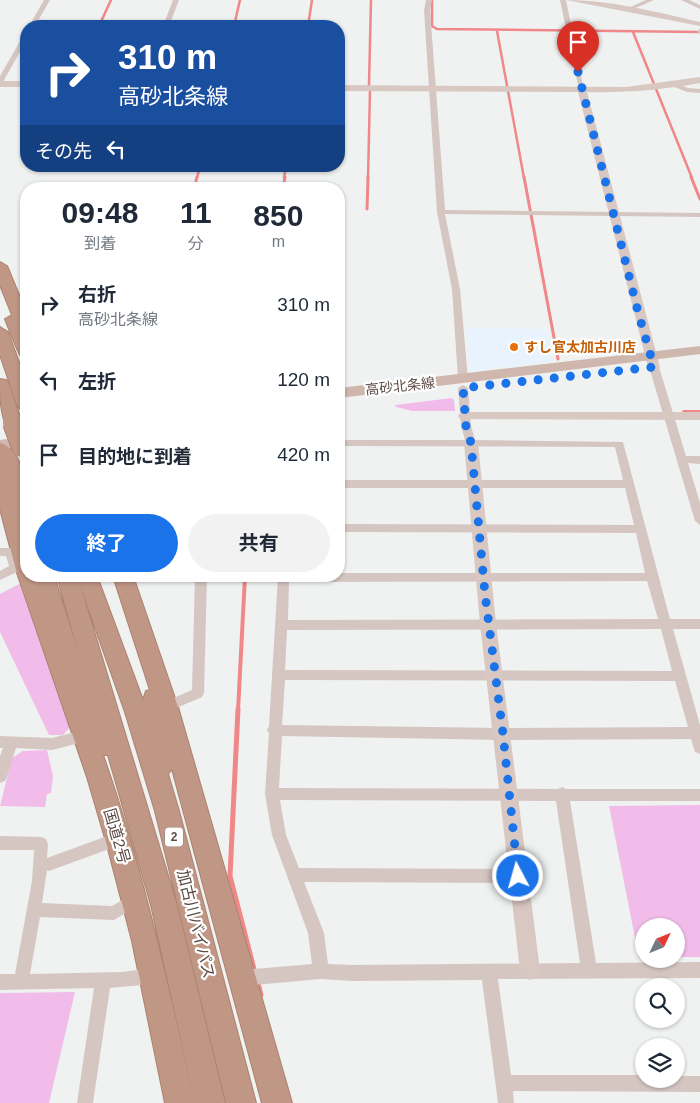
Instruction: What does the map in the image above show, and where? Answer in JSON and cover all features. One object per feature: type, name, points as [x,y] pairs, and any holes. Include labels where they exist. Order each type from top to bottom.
[{"type":"highway","points":[[0,266],[20,316]]},
{"type":"highway","points":[[0,290],[20,337]]},
{"type":"highway","points":[[0,332],[20,388]]},
{"type":"highway","points":[[0,384],[19,439]]},
{"type":"highway","points":[[0,449],[7,455],[20,497]]},
{"type":"highway","points":[[0,474],[15,556]]},
{"type":"highway","name":"国道2号","points":[[30,582],[118,839],[152,976],[180,1103]]},
{"type":"highway","points":[[46,582],[62,638],[110,756],[164,906]]},
{"type":"highway","name":"加古川バイパス","points":[[69,582],[164,906],[210,1103]]},
{"type":"highway","name":"加古川バイパス","points":[[89,582],[136,712],[167,811],[241,1103]]},
{"type":"highway","points":[[112,582],[154,698],[167,811]]},
{"type":"highway","name":"2","points":[[125,582],[148,642],[246,978],[277,1103]]},
{"type":"main road","name":"高砂北条線","points":[[345,400],[463,383],[653,361],[700,350]]},
{"type":"main road","name":"高砂北条線","points":[[653,361],[700,361]]},
{"type":"main road","name":"高砂北条線","points":[[345,393],[463,383]]},
{"type":"main road","points":[[0,445],[19,439]]},
{"type":"street","points":[[35,20],[47,0]]},
{"type":"street","points":[[168,20],[176,0]]},
{"type":"street","points":[[429,0],[427,10],[431,88],[442,212],[456,289],[465,416],[471,443],[488,624],[496,676],[530,970]]},
{"type":"street","points":[[563,0],[568,32],[638,312],[700,521]]},
{"type":"street","points":[[570,0],[629,9],[700,29]]},
{"type":"street","points":[[629,9],[650,0]]},
{"type":"street","points":[[684,0],[700,7]]},
{"type":"street","points":[[691,3],[700,1]]},
{"type":"street","points":[[20,47],[0,83],[20,84]]},
{"type":"street","points":[[345,88],[582,90],[655,87],[700,80]]},
{"type":"street","points":[[674,85],[687,90],[700,91]]},
{"type":"street","points":[[442,212],[698,215]]},
{"type":"street","points":[[465,416],[700,416]]},
{"type":"street","points":[[345,443],[620,444],[652,578],[667,624],[679,676],[700,748]]},
{"type":"street","points":[[681,459],[700,460]]},
{"type":"street","points":[[345,484],[630,484]]},
{"type":"street","points":[[345,528],[640,529]]},
{"type":"street","points":[[0,576],[15,568],[15,556]]},
{"type":"street","points":[[345,577],[652,578]]},
{"type":"street","points":[[167,707],[198,693],[201,582]]},
{"type":"street","points":[[284,582],[274,730],[272,794],[279,835],[316,934],[321,971]]},
{"type":"street","points":[[281,625],[700,624]]},
{"type":"street","points":[[279,675],[679,676]]},
{"type":"street","points":[[274,730],[503,734],[696,732]]},
{"type":"street","points":[[0,777],[5,742],[52,744],[84,736]]},
{"type":"street","points":[[272,794],[562,793],[700,795]]},
{"type":"street","points":[[562,793],[589,969]]},
{"type":"street","points":[[49,864],[118,839]]},
{"type":"street","points":[[0,843],[41,844],[39,881],[21,981]]},
{"type":"street","points":[[293,875],[518,876]]},
{"type":"street","points":[[34,910],[114,913],[134,900]]},
{"type":"street","points":[[246,978],[321,971],[352,973],[589,969],[700,970]]},
{"type":"street","points":[[489,971],[506,1103]]},
{"type":"street","points":[[0,982],[103,980],[152,976]]},
{"type":"street","points":[[85,1103],[103,980]]},
{"type":"street","points":[[504,1083],[700,1084]]},
{"type":"shaded area","name":"すし官太加古川店","points":[[466,328],[547,329],[551,362],[470,371]]},
{"type":"shaded area","points":[[452,398],[455,411],[412,411],[396,407],[395,405]]},
{"type":"shaded area","points":[[25,582],[70,727],[63,735],[49,735],[0,632],[0,594]]},
{"type":"shaded area","points":[[47,750],[53,776],[51,793],[47,794],[45,807],[0,806],[12,758],[23,751]]},
{"type":"shaded area","points":[[700,805],[700,957],[685,957],[685,918],[635,918],[635,938],[609,806]]},
{"type":"shaded area","points":[[75,992],[49,1103],[0,1103],[0,993]]},
{"type":"waterway","points":[[102,20],[111,0]]},
{"type":"waterway","points":[[235,20],[240,0]]},
{"type":"waterway","points":[[309,20],[312,0]]},
{"type":"waterway","points":[[369,85],[371,0]]},
{"type":"waterway","points":[[432,0],[432,26],[437,29],[700,32]]},
{"type":"waterway","points":[[497,31],[524,178]]},
{"type":"waterway","points":[[633,32],[692,178]]},
{"type":"waterway","points":[[368,178],[370,91]]},
{"type":"waterway","points":[[197,178],[198,172]]},
{"type":"waterway","points":[[284,178],[285,172]]},
{"type":"waterway","points":[[196,181],[197,177]]},
{"type":"waterway","points":[[284,182],[285,177]]},
{"type":"waterway","points":[[367,209],[368,177]]},
{"type":"waterway","points":[[524,177],[558,359]]},
{"type":"waterway","points":[[691,177],[700,199]]},
{"type":"waterway","points":[[684,412],[700,412]]},
{"type":"waterway","points":[[238,711],[245,582]]},
{"type":"waterway","points":[[238,709],[230,876],[255,973]]},
{"type":"waterway","points":[[257,980],[261,995]]},
{"type":"place","name":"すし官太加古川店","points":[[514,347]]},
{"type":"route","points":[[518,876],[503,734],[488,624],[471,443],[466,426],[463,388],[654,367],[638,312],[578,72]]}]
